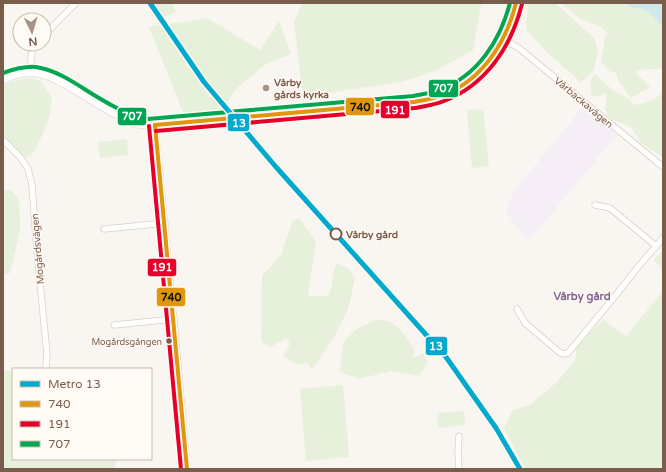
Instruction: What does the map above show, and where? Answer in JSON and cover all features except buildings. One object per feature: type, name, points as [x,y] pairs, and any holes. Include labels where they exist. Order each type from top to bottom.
[{"type":"street","points":[[52,26],[76,3]]},
{"type":"street","points":[[3,80],[18,74],[31,72],[44,74],[58,80],[130,123],[140,125],[155,125],[414,102],[442,96],[476,76],[496,53],[504,39],[510,26],[516,3]]},
{"type":"street","name":"Vårbackavägen","points":[[504,39],[520,49],[663,167]]},
{"type":"street","points":[[31,72],[32,52]]},
{"type":"street","points":[[155,125],[187,469]]},
{"type":"street","name":"Mogårdsvägen","points":[[3,140],[21,158],[28,169],[32,185],[37,252],[48,354],[46,367]]},
{"type":"street","points":[[595,205],[610,208],[656,246]]},
{"type":"street","points":[[104,229],[165,224]]},
{"type":"street","points":[[517,309],[525,324],[559,352],[563,354],[568,353],[638,266],[663,238]]},
{"type":"street","points":[[114,325],[174,319]]},
{"type":"street","points":[[459,436],[459,469]]},
{"type":"shaded area","points":[[583,107],[617,135],[533,236],[526,239],[506,212],[513,192]]},
{"type":"green space","points":[[152,3],[172,3],[176,12],[160,19]]},
{"type":"green space","points":[[302,3],[481,4],[473,50],[437,70],[405,81],[303,97],[294,22]]},
{"type":"green space","points":[[528,3],[555,3],[595,39],[598,53],[593,72],[581,82],[552,57],[526,30]]},
{"type":"green space","points":[[561,3],[625,3],[631,7],[647,11],[663,26],[663,69],[644,69],[635,72],[650,87],[631,98],[618,80],[616,73],[609,71],[601,61],[605,36],[609,34],[599,26],[580,19]]},
{"type":"green space","points":[[207,18],[260,50],[279,21],[291,54],[266,64],[238,87],[217,115],[184,115],[149,27]]},
{"type":"green space","points":[[595,75],[614,91],[628,98],[634,105],[653,100],[663,92],[663,157],[642,144],[631,127],[611,119],[605,109],[607,93],[597,97],[591,95],[591,78]]},
{"type":"green space","points":[[33,78],[41,82],[52,98],[48,120],[39,141],[31,156],[23,157],[3,136],[3,86],[12,81]]},
{"type":"green space","points":[[483,109],[489,166],[472,168],[467,110]]},
{"type":"green space","points":[[127,139],[128,155],[100,158],[98,142]]},
{"type":"green space","points":[[10,189],[19,199],[20,231],[10,273],[3,274],[3,191]]},
{"type":"green space","points":[[299,218],[316,242],[308,296],[328,296],[337,263],[350,270],[355,279],[348,309],[334,337],[312,370],[307,363],[298,365],[283,355],[289,348],[289,341],[286,338],[270,347],[261,342],[262,276],[281,255],[292,222]]},
{"type":"green space","points":[[663,250],[663,270],[654,260]]},
{"type":"green space","points":[[663,291],[663,469],[525,469],[504,428],[513,410],[530,405],[557,382],[573,363],[576,356],[576,346],[603,320],[626,336]]},
{"type":"green space","points":[[375,320],[394,324],[406,336],[414,348],[413,358],[423,353],[428,362],[419,376],[391,371],[359,379],[340,372],[343,343],[355,330]]},
{"type":"green space","points":[[3,370],[12,372],[12,460],[117,460],[114,469],[3,469]]},
{"type":"green space","points":[[343,385],[349,457],[306,461],[300,389]]},
{"type":"green space","points":[[464,411],[465,425],[438,428],[437,413]]},
{"type":"water","points":[[625,3],[663,3],[663,26],[647,11],[631,7]]},
{"type":"metro line","name":"13","points":[[150,3],[204,82],[276,167],[446,357],[496,428],[520,469]]},
{"type":"transit line","name":"707","points":[[3,73],[27,67],[36,67],[51,71],[66,78],[129,115],[136,118],[148,119],[413,96],[430,93],[454,84],[476,66],[486,55],[500,31],[510,3]]},
{"type":"transit line","name":"740","points":[[155,125],[414,102],[441,96],[469,81],[490,59],[506,32],[516,3]]},
{"type":"transit line","name":"191","points":[[156,131],[415,108],[441,102],[459,94],[472,85],[495,63],[511,35],[522,4]]},
{"type":"transit line","name":"740","points":[[155,125],[187,469]]},
{"type":"transit line","name":"191","points":[[149,126],[181,469]]},
{"type":"place","name":"Vårby gårds kyrka","points":[[266,88]]},
{"type":"place","name":"Vårby gård","points":[[336,234]]},
{"type":"place","name":"Mogårdsgången","points":[[169,341]]},
{"type":"district","name":"Vårby gård","points":[[582,296]]}]
